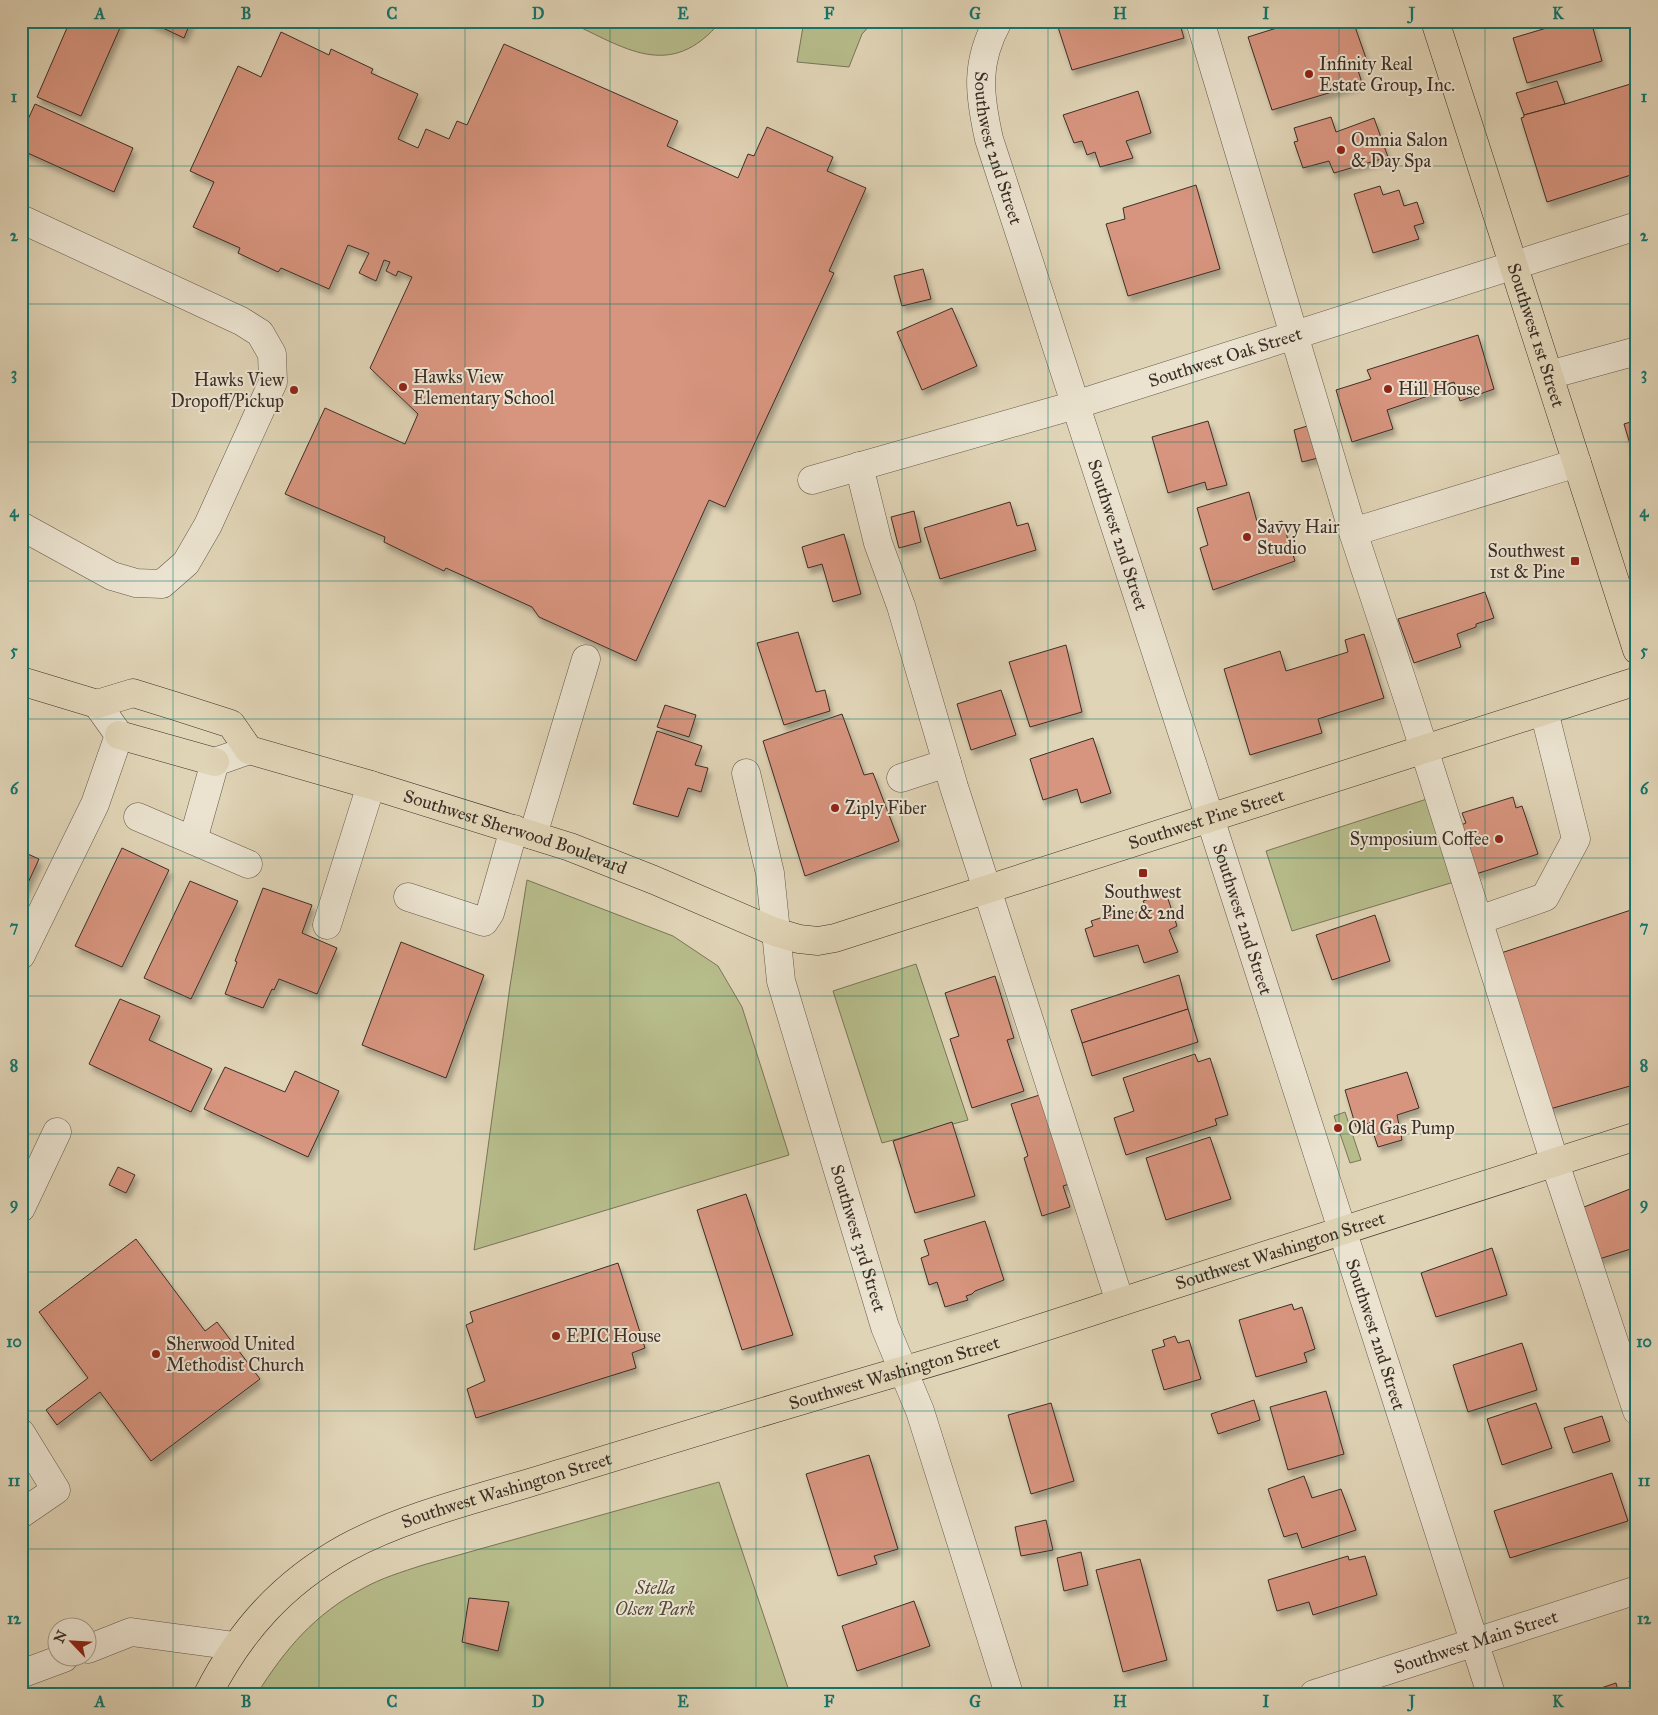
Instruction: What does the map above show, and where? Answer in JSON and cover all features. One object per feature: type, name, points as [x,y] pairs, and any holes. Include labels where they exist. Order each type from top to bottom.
[{"type":"main road","name":"Southwest 1st Street","points":[[1435,21],[1637,650]]},
{"type":"main road","points":[[21,681],[97,704],[133,693],[231,724],[249,750]]},
{"type":"main road","name":"Southwest Pine Street","points":[[775,932],[799,940],[818,941],[835,938],[1637,681]]},
{"type":"main road","points":[[119,735],[215,762]]},
{"type":"main road","name":"Southwest Sherwood Boulevard","points":[[249,750],[570,846],[646,876],[775,932]]},
{"type":"main road","name":"Southwest Washington Street","points":[[208,1694],[236,1646],[259,1617],[304,1575],[339,1552],[369,1536],[442,1510],[903,1370],[1637,1136]]},
{"type":"street","points":[[1200,21],[1353,532],[1555,1163],[1637,1411]]},
{"type":"street","name":"Southwest 2nd Street","points":[[995,26],[981,66],[981,102],[989,139],[1210,818],[1491,1694]]},
{"type":"street","points":[[21,219],[241,321],[260,333],[272,354],[273,382],[208,525],[186,562],[162,584],[136,583],[112,576],[21,526]]},
{"type":"street","name":"Southwest Oak Street","points":[[812,480],[1075,405],[1637,226]]},
{"type":"street","points":[[1549,375],[1637,351]]},
{"type":"street","points":[[1353,532],[1577,463]]},
{"type":"street","points":[[859,466],[878,543],[902,606],[947,763],[1120,1302]]},
{"type":"street","points":[[408,897],[484,922],[490,913],[523,832],[586,659]]},
{"type":"street","points":[[21,955],[95,804],[119,735],[97,704]]},
{"type":"street","points":[[1478,920],[1546,897],[1576,839],[1544,711]]},
{"type":"street","points":[[193,840],[215,762],[249,750]]},
{"type":"street","points":[[901,778],[947,763]]},
{"type":"street","name":"Southwest 3rd Street","points":[[746,773],[770,873],[781,981],[885,1327],[920,1411],[1009,1694]]},
{"type":"street","points":[[327,925],[371,785]]},
{"type":"street","points":[[138,817],[248,864]]},
{"type":"street","points":[[21,1208],[56,1132]]},
{"type":"street","points":[[21,1433],[56,1490],[21,1514]]},
{"type":"street","name":"Southwest Main Street","points":[[1314,1694],[1637,1590]]},
{"type":"street","points":[[98,1644],[131,1632],[236,1646]]},
{"type":"street","points":[[21,1674],[48,1664]]},
{"type":"green space","points":[[567,21],[721,21],[702,40],[683,51],[665,55],[646,54],[627,49]]},
{"type":"green space","points":[[804,21],[874,21],[862,34],[849,67],[797,62]]},
{"type":"green space","points":[[1430,798],[1454,882],[1292,931],[1266,851]]},
{"type":"green space","points":[[527,880],[673,936],[718,966],[742,1007],[789,1155],[474,1250],[510,986]]},
{"type":"green space","points":[[916,964],[968,1120],[882,1143],[833,991]]},
{"type":"green space","points":[[1345,1112],[1361,1160],[1350,1163],[1334,1116]]},
{"type":"green space","name":"Stella Olsen Park","points":[[719,1482],[790,1694],[257,1694],[279,1662],[302,1634],[345,1599],[377,1582],[423,1565]]},
{"type":"building","points":[[70,21],[123,21],[81,116],[37,97]]},
{"type":"building","points":[[148,21],[191,21],[184,38]]},
{"type":"building","points":[[1056,21],[1179,21],[1184,38],[1072,70]]},
{"type":"building","name":"Infinity Real Estate Group, Inc.","points":[[1299,21],[1353,21],[1367,61],[1356,64],[1362,83],[1272,110],[1248,37]]},
{"type":"building","points":[[1570,21],[1591,21],[1602,61],[1527,83],[1513,38]]},
{"type":"building","name":"Hawks View Elementary School","points":[[281,32],[329,55],[331,49],[373,69],[371,73],[418,94],[398,139],[418,148],[426,129],[449,139],[457,121],[467,125],[504,44],[678,121],[667,146],[738,178],[748,154],[754,156],[767,127],[833,157],[827,171],[866,188],[829,271],[834,273],[725,507],[709,500],[636,661],[539,617],[532,607],[446,568],[444,571],[384,542],[385,537],[285,494],[325,408],[405,444],[418,414],[370,368],[412,277],[398,271],[396,276],[386,271],[390,262],[384,260],[376,281],[359,273],[369,253],[348,245],[329,289],[281,268],[278,272],[238,253],[240,248],[193,227],[214,182],[190,171],[238,66],[261,77]]},
{"type":"building","points":[[1557,81],[1565,104],[1524,115],[1516,93]]},
{"type":"building","points":[[1637,82],[1637,173],[1547,202],[1521,118],[1524,115]]},
{"type":"building","points":[[1138,91],[1151,133],[1126,141],[1133,158],[1100,167],[1095,152],[1087,155],[1082,141],[1074,143],[1063,115]]},
{"type":"building","points":[[35,104],[133,148],[114,192],[21,150],[21,135]]},
{"type":"building","name":"Omnia Salon & Day Spa","points":[[1331,117],[1336,132],[1374,118],[1388,157],[1334,173],[1329,161],[1303,168],[1294,142],[1298,141],[1294,128]]},
{"type":"building","points":[[1196,185],[1220,269],[1128,296],[1106,224],[1125,219],[1123,208]]},
{"type":"building","points":[[1380,186],[1383,195],[1399,190],[1404,206],[1417,202],[1424,223],[1414,226],[1419,239],[1373,253],[1354,194]]},
{"type":"building","points":[[923,269],[931,299],[902,306],[894,276]]},
{"type":"building","points":[[952,308],[977,366],[922,390],[897,332]]},
{"type":"building","name":"Hill House","points":[[1478,335],[1494,389],[1460,401],[1454,382],[1436,388],[1437,393],[1387,410],[1393,429],[1352,442],[1336,390],[1371,379],[1367,370]]},
{"type":"building","points":[[1637,420],[1637,452],[1633,454],[1624,424]]},
{"type":"building","points":[[1208,421],[1227,485],[1207,490],[1205,482],[1168,493],[1152,437]]},
{"type":"building","points":[[1314,424],[1322,457],[1302,462],[1294,430]]},
{"type":"building","name":"Savvy Hair Studio","points":[[1249,492],[1259,529],[1282,521],[1295,561],[1213,590],[1200,548],[1208,545],[1197,508]]},
{"type":"building","points":[[1010,502],[1017,526],[1028,523],[1036,550],[940,579],[924,528]]},
{"type":"building","points":[[914,511],[921,542],[899,548],[891,517]]},
{"type":"building","points":[[844,534],[861,594],[833,602],[822,564],[808,568],[802,547]]},
{"type":"building","points":[[1485,592],[1494,618],[1476,624],[1476,627],[1457,634],[1461,647],[1414,663],[1398,619]]},
{"type":"building","points":[[798,632],[816,692],[825,690],[830,711],[784,725],[757,643]]},
{"type":"building","points":[[1364,634],[1384,698],[1318,719],[1322,733],[1250,755],[1224,669],[1280,651],[1286,671],[1348,652],[1345,640]]},
{"type":"building","points":[[1066,645],[1082,712],[1030,727],[1009,662]]},
{"type":"building","points":[[1001,690],[1016,735],[971,750],[957,704]]},
{"type":"building","points":[[665,705],[696,715],[689,737],[657,727]]},
{"type":"building","name":"Ziply Fiber","points":[[842,714],[864,775],[873,773],[899,841],[805,876],[763,741]]},
{"type":"building","points":[[657,731],[702,746],[695,765],[708,768],[701,792],[688,788],[678,817],[633,804]]},
{"type":"building","points":[[1093,738],[1111,793],[1081,803],[1077,789],[1043,800],[1030,759]]},
{"type":"building","name":"Symposium Coffee","points":[[1513,797],[1516,808],[1522,806],[1538,854],[1476,874],[1461,825],[1466,823],[1462,813]]},
{"type":"building","points":[[122,848],[169,870],[122,967],[75,946]]},
{"type":"building","points":[[21,851],[39,859],[21,898]]},
{"type":"building","points":[[190,881],[238,901],[191,999],[144,978]]},
{"type":"building","points":[[263,888],[312,905],[302,933],[337,948],[317,994],[279,979],[263,1008],[225,994],[237,962],[235,961]]},
{"type":"building","points":[[1166,893],[1177,926],[1169,930],[1178,952],[1144,963],[1138,945],[1094,957],[1085,929],[1093,926],[1091,921],[1119,912],[1121,917],[1147,909],[1143,901]]},
{"type":"building","points":[[1637,908],[1637,1084],[1550,1109],[1501,953]]},
{"type":"building","points":[[1375,915],[1390,961],[1332,980],[1316,935]]},
{"type":"building","points":[[401,942],[484,975],[446,1078],[362,1045]]},
{"type":"building","points":[[1179,975],[1188,1009],[1082,1043],[1071,1010]]},
{"type":"building","points":[[995,976],[1014,1038],[1007,1040],[1024,1091],[972,1108],[950,1039],[959,1036],[945,993]]},
{"type":"building","points":[[120,999],[160,1016],[149,1040],[212,1069],[191,1112],[89,1064]]},
{"type":"building","points":[[1188,1009],[1198,1042],[1092,1076],[1082,1043]]},
{"type":"building","points":[[1195,1054],[1198,1062],[1210,1058],[1228,1115],[1215,1119],[1217,1125],[1126,1155],[1114,1118],[1134,1111],[1123,1078]]},
{"type":"building","points":[[225,1067],[285,1092],[295,1071],[339,1091],[308,1157],[204,1109]]},
{"type":"building","points":[[1407,1072],[1419,1108],[1397,1115],[1402,1140],[1378,1147],[1370,1123],[1356,1127],[1345,1090]]},
{"type":"building","points":[[1046,1093],[1075,1182],[1063,1186],[1070,1207],[1042,1216],[1024,1158],[1028,1156],[1011,1104]]},
{"type":"building","points":[[952,1122],[975,1196],[915,1213],[893,1141]]},
{"type":"building","points":[[1210,1137],[1231,1199],[1166,1220],[1146,1158]]},
{"type":"building","points":[[118,1167],[135,1175],[126,1193],[109,1185]]},
{"type":"building","points":[[1635,1187],[1637,1193],[1637,1247],[1596,1260],[1579,1209]]},
{"type":"building","points":[[746,1194],[793,1335],[742,1350],[697,1210]]},
{"type":"building","points":[[985,1221],[1004,1280],[966,1296],[968,1300],[945,1307],[937,1282],[929,1285],[921,1258],[929,1255],[924,1240]]},
{"type":"building","name":"Sherwood United Methodist Church","points":[[136,1239],[205,1331],[217,1322],[260,1379],[151,1461],[100,1392],[57,1425],[46,1410],[88,1378],[39,1312]]},
{"type":"building","points":[[1492,1248],[1507,1295],[1436,1317],[1421,1273]]},
{"type":"building","name":"EPIC House","points":[[618,1263],[645,1348],[632,1353],[636,1368],[476,1418],[467,1389],[485,1381],[466,1325],[473,1322],[470,1312]]},
{"type":"building","points":[[1292,1304],[1294,1310],[1302,1307],[1315,1349],[1304,1353],[1307,1362],[1256,1377],[1239,1320]]},
{"type":"building","points":[[1175,1336],[1178,1343],[1189,1340],[1201,1379],[1164,1390],[1152,1350],[1165,1346],[1163,1340]]},
{"type":"building","points":[[1522,1343],[1537,1390],[1468,1412],[1453,1365]]},
{"type":"building","points":[[1326,1391],[1344,1454],[1288,1470],[1270,1407]]},
{"type":"building","points":[[1254,1400],[1260,1420],[1218,1434],[1211,1414]]},
{"type":"building","points":[[1051,1403],[1074,1481],[1031,1494],[1008,1415]]},
{"type":"building","points":[[1536,1403],[1552,1448],[1502,1465],[1487,1419]]},
{"type":"building","points":[[1602,1416],[1610,1441],[1573,1453],[1564,1428]]},
{"type":"building","points":[[869,1455],[898,1549],[874,1556],[877,1564],[838,1576],[806,1474]]},
{"type":"building","points":[[1612,1473],[1628,1521],[1510,1558],[1494,1511]]},
{"type":"building","points":[[1304,1476],[1312,1498],[1341,1489],[1356,1530],[1302,1548],[1297,1533],[1284,1537],[1268,1489]]},
{"type":"building","points":[[1046,1520],[1053,1550],[1021,1556],[1015,1527]]},
{"type":"building","points":[[1081,1552],[1088,1585],[1064,1591],[1057,1558]]},
{"type":"building","points":[[1348,1556],[1349,1560],[1365,1556],[1377,1595],[1313,1615],[1309,1602],[1277,1611],[1268,1580]]},
{"type":"building","points":[[1140,1559],[1167,1660],[1123,1672],[1096,1570]]},
{"type":"building","points":[[469,1598],[509,1602],[498,1651],[462,1642]]},
{"type":"building","points":[[914,1601],[930,1646],[857,1671],[842,1626]]},
{"type":"building","points":[[1637,1678],[1637,1694],[1633,1694],[1629,1681]]},
{"type":"building","points":[[1616,1683],[1619,1694],[1586,1694],[1586,1693]]},
{"type":"place","name":"Infinity Real Estate Group, Inc.","points":[[1309,74]]},
{"type":"place","name":"Omnia Salon & Day Spa","points":[[1341,150]]},
{"type":"place","name":"Hawks View Elementary School","points":[[403,387]]},
{"type":"place","name":"Hill House","points":[[1388,389]]},
{"type":"place","name":"Hawks View Dropoff/Pickup","points":[[294,390]]},
{"type":"place","name":"Savvy Hair Studio","points":[[1247,537]]},
{"type":"place","name":"Southwest 1st & Pine","points":[[1575,561]]},
{"type":"place","name":"Ziply Fiber","points":[[835,808]]},
{"type":"place","name":"Symposium Coffee","points":[[1499,839]]},
{"type":"place","name":"Southwest Pine & 2nd","points":[[1143,873]]},
{"type":"place","name":"Old Gas Pump","points":[[1338,1128]]},
{"type":"place","name":"EPIC House","points":[[556,1336]]},
{"type":"place","name":"Sherwood United Methodist Church","points":[[156,1354]]}]
